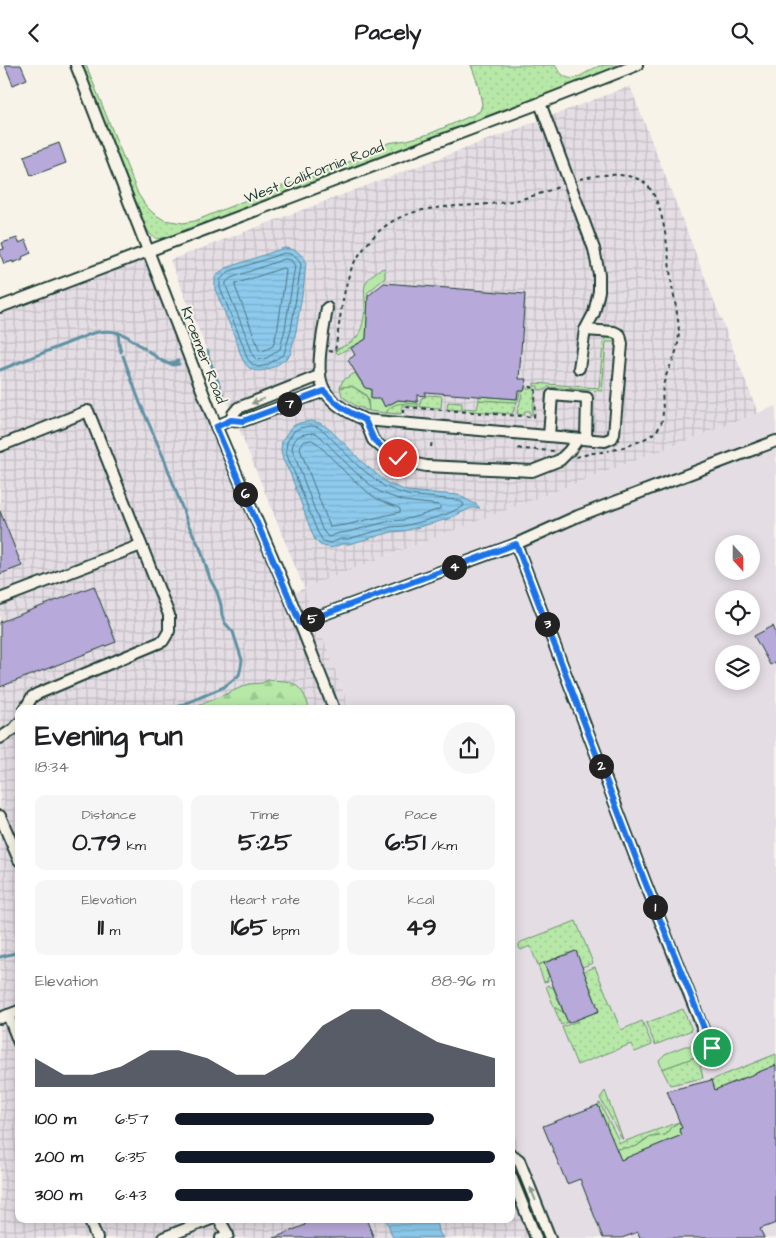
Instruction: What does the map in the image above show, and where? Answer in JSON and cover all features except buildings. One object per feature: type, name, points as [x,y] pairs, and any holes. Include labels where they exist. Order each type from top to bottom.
[{"type":"street","name":"Kroemer Road","points":[[76,65],[216,427],[300,623],[332,705]]},
{"type":"street","name":"West California Road","points":[[0,307],[637,65]]},
{"type":"street","points":[[540,103],[594,249],[599,274],[599,291],[594,313],[584,330],[579,368]]},
{"type":"street","points":[[327,308],[320,354],[319,376],[324,391],[346,411],[365,420],[605,441],[612,438],[614,434],[622,343],[620,335],[614,332],[584,330]]},
{"type":"street","points":[[231,420],[233,414],[238,409],[319,376]]},
{"type":"street","points":[[216,427],[231,420],[243,421],[324,391]]},
{"type":"street","points":[[365,420],[374,440],[386,451],[407,462],[426,466],[532,471],[560,460],[582,439],[587,397],[552,395],[550,436]]},
{"type":"street","points":[[0,446],[88,411],[169,615],[169,631],[163,641],[37,694],[32,697],[27,705]]},
{"type":"street","points":[[300,623],[516,544],[578,516],[776,441]]},
{"type":"street","points":[[516,544],[645,882],[709,1044],[715,1050]]},
{"type":"street","points":[[0,599],[141,545]]},
{"type":"street","points":[[0,738],[15,728]]},
{"type":"street","points":[[0,816],[2,828],[15,852]]},
{"type":"street","points":[[4,1017],[15,1034]]},
{"type":"street","points":[[515,1157],[520,1163],[550,1238]]},
{"type":"street","points":[[515,1186],[536,1238]]},
{"type":"street","points":[[91,1223],[97,1238]]},
{"type":"street","points":[[163,1238],[201,1223]]},
{"type":"street","points":[[221,1223],[228,1235],[221,1238]]},
{"type":"path","points":[[573,457],[624,447],[649,437],[658,428],[662,417],[664,385],[676,354],[679,333],[664,229],[659,207],[650,190],[646,184],[637,179],[617,175],[595,175],[578,179]]},
{"type":"path","points":[[325,352],[335,351],[352,266],[362,250],[382,227],[397,218],[416,211],[446,206],[512,201],[563,185]]},
{"type":"path","points":[[400,416],[404,407],[534,417],[536,388],[525,386]]},
{"type":"path","points":[[431,447],[432,441]]},
{"type":"path","points":[[518,448],[560,452]]},
{"type":"shaded area","points":[[630,86],[758,413],[304,588],[170,260]]},
{"type":"shaded area","points":[[148,251],[290,596],[304,588],[348,705],[15,705],[15,1223],[515,1223],[515,1135],[555,1238],[0,1238],[0,311]]},
{"type":"shaded area","points":[[776,406],[776,1238],[555,1238],[515,1135],[515,705],[348,705],[304,588]]},
{"type":"green space","points":[[82,65],[86,65],[138,194],[153,213],[164,220],[183,223],[195,221],[261,194],[272,187],[283,186],[368,155],[388,143],[429,134],[473,115],[480,111],[482,104],[478,84],[471,65],[555,65],[560,73],[566,77],[576,78],[599,66],[623,65],[161,239],[151,235],[146,227]]},
{"type":"green space","points":[[385,268],[385,278],[367,293],[366,339],[338,354],[336,352],[337,349],[352,341],[359,334],[365,311],[364,291],[368,280],[375,273]]},
{"type":"green space","points":[[614,337],[615,339],[614,342],[606,342],[602,391],[548,387],[542,390],[538,389],[538,386],[534,386],[534,383],[599,388],[603,344],[604,340]]},
{"type":"green space","points":[[355,373],[365,388],[371,389],[371,398],[381,399],[385,407],[398,400],[418,401],[418,404],[396,404],[386,413],[369,411],[368,399],[365,394],[352,386],[340,387],[343,380]]},
{"type":"green space","points":[[352,386],[367,397],[369,411],[356,406],[342,396],[340,387]]},
{"type":"green space","points":[[525,388],[535,389],[532,415],[530,415],[530,411],[525,411],[524,415],[517,414],[522,391]]},
{"type":"green space","points":[[518,391],[520,391],[517,402],[479,400],[479,396],[517,399]]},
{"type":"green space","points":[[428,395],[442,396],[441,408],[420,407],[421,398]]},
{"type":"green space","points":[[479,400],[517,402],[512,414],[447,409],[448,402],[462,403],[462,408],[477,409]]},
{"type":"green space","points":[[398,403],[418,404],[418,407],[402,405],[401,414],[386,413],[389,408]]},
{"type":"green space","points":[[268,680],[290,682],[303,693],[308,705],[200,705],[249,684],[262,683]]},
{"type":"green space","points":[[576,921],[593,963],[582,967],[575,951],[538,965],[530,946],[521,950],[519,948],[521,942]]},
{"type":"green space","points":[[544,963],[549,977],[547,978],[548,981],[544,982],[538,965]]},
{"type":"green space","points":[[595,967],[621,1030],[642,1021],[652,1045],[635,1052],[631,1044],[577,1065],[562,1027],[599,1011],[584,971]]},
{"type":"green space","points":[[546,986],[553,987],[563,1012],[554,1007]]},
{"type":"green space","points":[[554,1007],[563,1012],[568,1022],[561,1025]]},
{"type":"green space","points":[[683,1009],[692,1030],[655,1045],[646,1023]]},
{"type":"green space","points":[[685,1046],[696,1048],[698,1056],[662,1069],[659,1060],[665,1054]]},
{"type":"green space","points":[[776,1054],[776,1065],[715,1090],[711,1080]]},
{"type":"green space","points":[[698,1056],[703,1078],[670,1085],[662,1069]]},
{"type":"green space","points":[[605,1091],[623,1139],[600,1098]]},
{"type":"green space","points":[[600,1103],[620,1143],[679,1122],[665,1135],[651,1136],[634,1147],[616,1149],[598,1105]]},
{"type":"green space","points":[[679,1122],[682,1128],[679,1129],[682,1135],[621,1160],[616,1149],[634,1147],[648,1138],[665,1135]]},
{"type":"water","points":[[284,248],[297,251],[306,261],[296,331],[288,357],[272,368],[260,371],[254,370],[241,357],[215,289],[215,278],[226,268]]},
{"type":"water","points":[[311,421],[320,423],[329,429],[361,461],[387,483],[407,491],[458,495],[480,508],[471,508],[448,519],[349,544],[342,544],[331,548],[320,545],[312,533],[290,473],[283,460],[281,450],[282,441],[291,427],[299,423]]},
{"type":"water","points":[[387,1223],[438,1223],[439,1232],[443,1238],[393,1238]]},
{"type":"waterway","points":[[0,370],[97,332],[111,331],[120,333],[145,349]]},
{"type":"waterway","points":[[118,333],[121,352]]},
{"type":"waterway","points":[[148,351],[169,364],[178,361]]},
{"type":"waterway","points":[[208,351],[208,356],[224,397]]},
{"type":"waterway","points":[[123,356],[188,524],[201,550],[210,579],[217,592],[225,623],[233,632],[242,660],[239,675],[224,687],[182,705]]},
{"type":"waterway","points":[[171,364],[179,364]]},
{"type":"waterway","points":[[0,957],[15,953]]},
{"type":"route","points":[[398,458],[386,451],[374,440],[365,420],[346,411],[324,391],[243,421],[231,420],[216,427],[300,623],[516,544],[645,882],[712,1048]]}]
